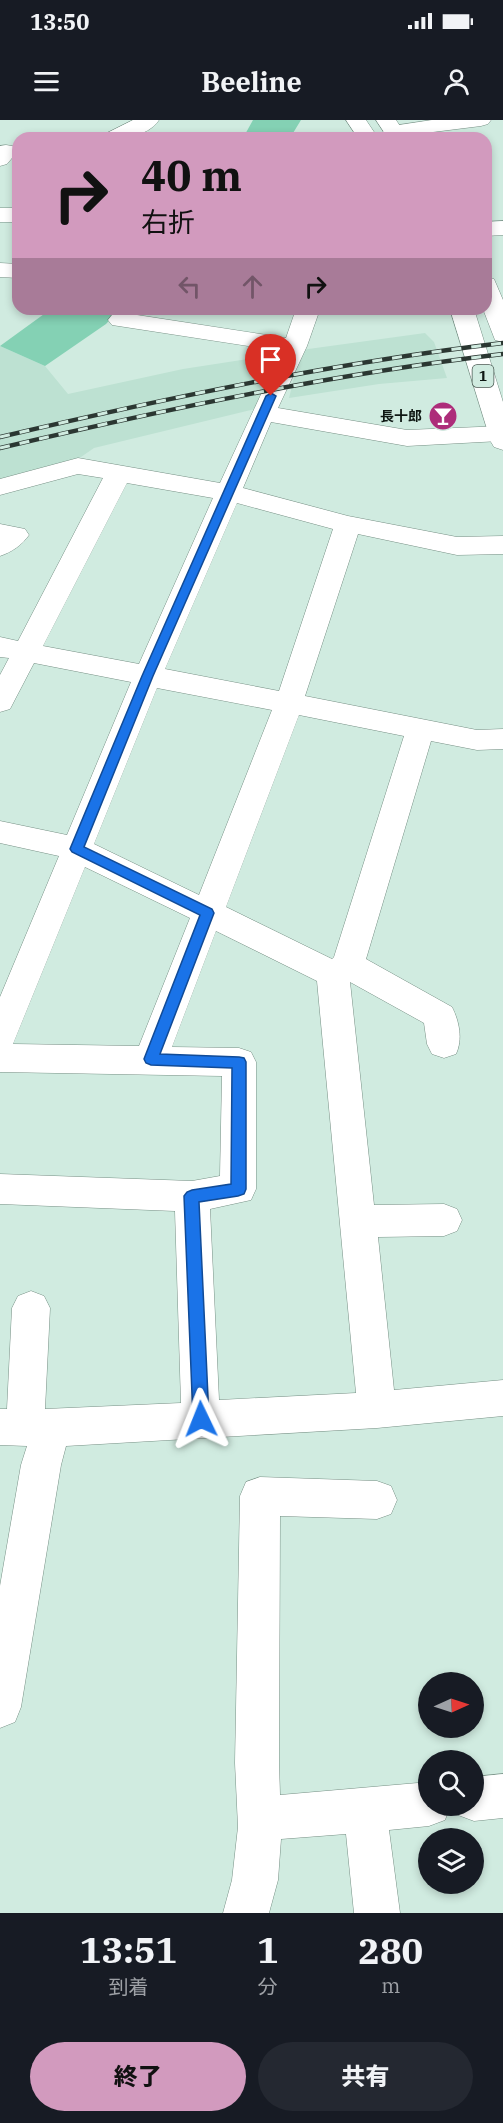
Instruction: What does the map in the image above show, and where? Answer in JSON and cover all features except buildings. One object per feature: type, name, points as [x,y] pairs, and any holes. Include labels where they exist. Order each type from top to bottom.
[{"type":"main road","points":[[123,132],[149,120]]},
{"type":"main road","points":[[392,130],[481,120]]},
{"type":"main road","points":[[0,160],[6,151],[12,152]]},
{"type":"main road","points":[[492,303],[503,335]]},
{"type":"main road","points":[[125,315],[120,320],[295,346]]},
{"type":"main road","points":[[0,1037],[14,968],[77,849],[148,676],[263,412],[295,346],[306,315]]},
{"type":"main road","name":"1","points":[[464,315],[502,438]]},
{"type":"main road","points":[[263,412],[407,438],[502,438]]},
{"type":"main road","points":[[0,488],[78,466],[229,493],[348,524],[457,546],[503,545]]},
{"type":"main road","points":[[0,702],[12,650],[118,473]]},
{"type":"main road","points":[[151,1059],[289,703],[348,524]]},
{"type":"main road","points":[[0,532],[16,535],[0,547]]},
{"type":"main road","points":[[12,650],[477,740],[503,739]]},
{"type":"main road","points":[[377,1410],[358,1221],[340,970],[422,728]]},
{"type":"main road","points":[[0,832],[77,849],[207,913],[440,1016],[444,1044]]},
{"type":"main road","points":[[0,1058],[239,1062],[238,1189],[192,1196],[0,1189]]},
{"type":"main road","points":[[192,1196],[201,1419]]},
{"type":"main road","points":[[358,1221],[444,1221]]},
{"type":"main road","points":[[0,1696],[41,1464],[26,1427],[32,1308]]},
{"type":"main road","points":[[26,1427],[377,1410],[503,1398]]},
{"type":"main road","points":[[246,1913],[255,1880],[259,1818],[257,1763],[260,1496],[377,1500]]},
{"type":"main road","points":[[484,1798],[503,1796]]},
{"type":"main road","points":[[259,1818],[418,1805]]},
{"type":"main road","points":[[365,1811],[377,1913]]},
{"type":"shaded area","points":[[425,333],[434,342],[447,378],[379,384],[289,398],[301,350]]},
{"type":"shaded area","points":[[0,346],[45,366],[68,394],[183,369],[281,354],[255,409],[94,448],[81,457],[0,479]]},
{"type":"green space","points":[[253,120],[301,120],[294,132],[246,132]]},
{"type":"green space","points":[[43,315],[114,315],[106,324],[45,366],[0,346]]},
{"type":"railway","points":[[0,437],[313,371],[503,343]]},
{"type":"railway","points":[[0,448],[313,382],[503,354]]},
{"type":"place","name":"長十郎","points":[[443,416]]},
{"type":"route","points":[[201,1419],[192,1196],[238,1189],[239,1062],[151,1059],[207,913],[77,849],[148,676],[271,396]]}]
